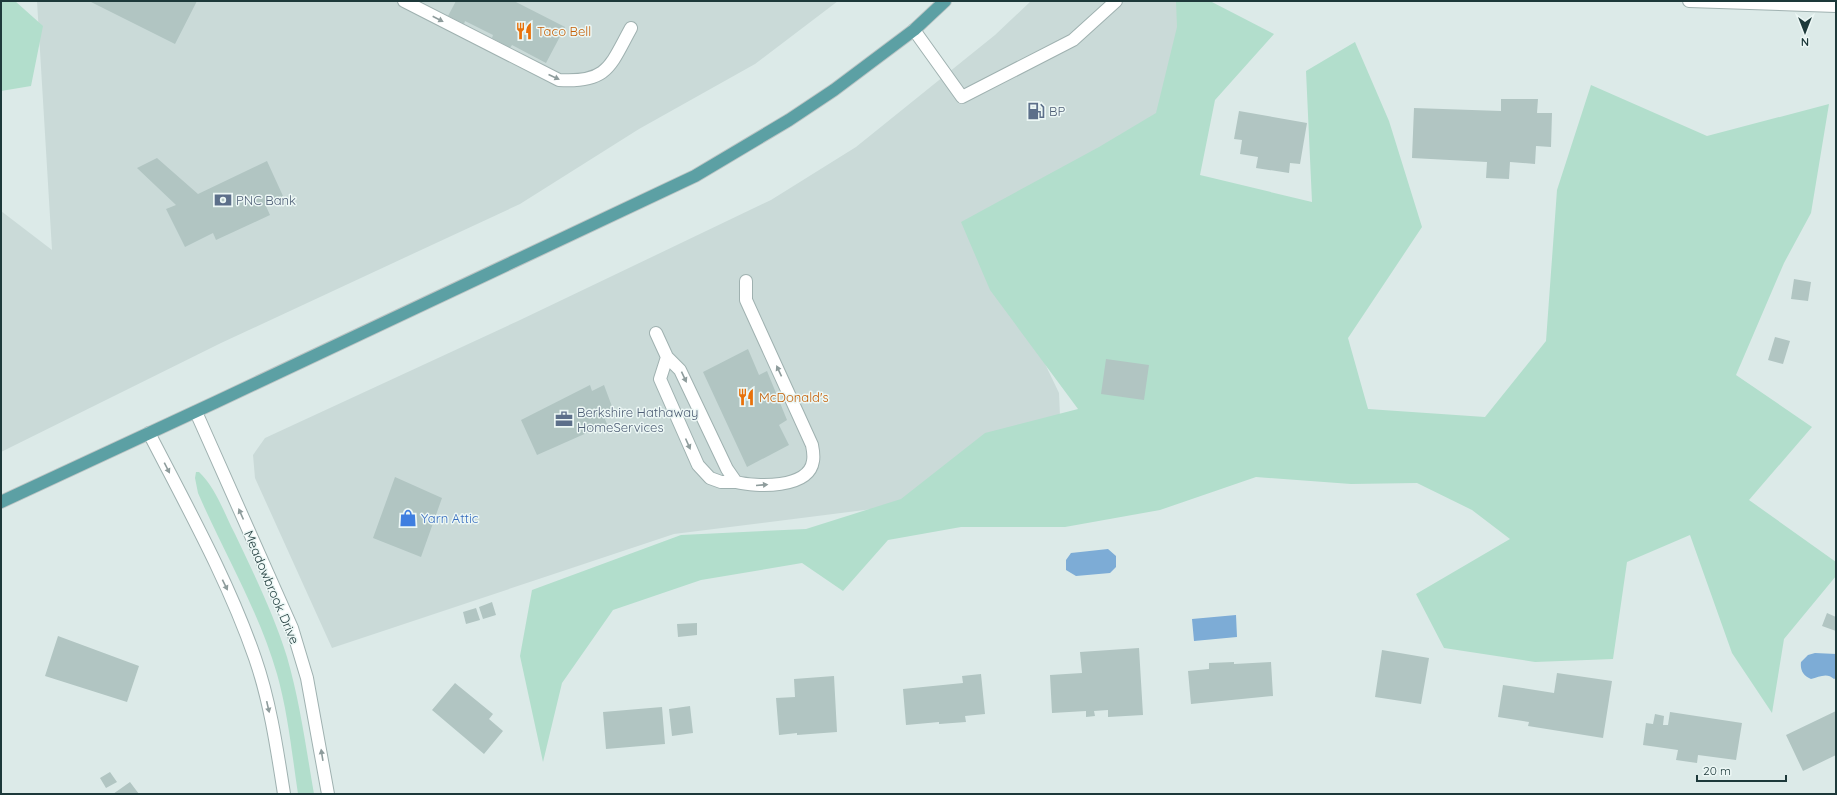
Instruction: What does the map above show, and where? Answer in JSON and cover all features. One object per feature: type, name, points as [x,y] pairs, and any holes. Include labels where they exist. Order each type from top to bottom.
[{"type":"main road","points":[[1,502],[196,412],[695,176],[834,90],[914,30],[945,1]]},
{"type":"street","points":[[404,1],[559,80],[576,81],[590,79],[604,72],[616,56],[631,28]]},
{"type":"street","points":[[914,30],[962,96],[1073,40],[1116,1]]},
{"type":"street","points":[[1689,1],[1836,6]]},
{"type":"street","points":[[667,357],[660,379],[698,465],[710,478],[721,482],[736,482],[753,486],[787,483],[807,474],[814,461],[812,445],[746,300],[746,281]]},
{"type":"street","points":[[656,333],[667,357],[680,370],[727,469],[736,482]]},
{"type":"street","name":"Meadowbrook Drive","points":[[196,412],[292,628],[308,678],[328,794]]},
{"type":"street","points":[[149,433],[230,595],[255,659],[268,707],[284,794]]},
{"type":"shaded area","points":[[37,1],[838,1],[755,64],[639,129],[520,204],[221,343],[1,452],[1,211],[52,250]]},
{"type":"shaded area","points":[[1031,1],[1192,1],[1169,119],[978,224],[1059,393],[1063,485],[674,534],[332,648],[255,478],[253,455],[265,438],[518,321],[771,200],[856,147],[995,35]]},
{"type":"green space","points":[[1,1],[15,1],[43,26],[31,86],[1,91]]},
{"type":"green space","points":[[1176,1],[1210,1],[1274,34],[1215,100],[1200,175],[1312,202],[1306,71],[1355,42],[1389,121],[1422,227],[1348,338],[1368,409],[1485,417],[1546,341],[1557,190],[1591,85],[1707,136],[1829,104],[1811,213],[1784,263],[1736,375],[1812,427],[1749,500],[1836,562],[1836,576],[1784,639],[1772,713],[1732,653],[1690,535],[1627,562],[1613,659],[1535,662],[1444,648],[1416,594],[1510,539],[1472,510],[1417,483],[1351,484],[1256,477],[1160,510],[1065,527],[961,527],[888,540],[843,591],[802,563],[701,580],[613,610],[562,683],[543,762],[520,656],[532,590],[681,535],[806,529],[901,499],[985,433],[1078,409],[990,290],[961,222],[1099,147],[1156,113],[1177,27]]},
{"type":"green space","points":[[196,472],[199,472],[205,478],[219,501],[263,595],[282,641],[296,691],[314,794],[298,794],[287,719],[281,689],[270,651],[251,605],[198,493],[195,478]]},
{"type":"water","points":[[1108,549],[1116,556],[1116,567],[1110,573],[1076,576],[1066,570],[1066,560],[1071,553]]},
{"type":"water","points":[[1236,615],[1237,637],[1194,641],[1192,619]]},
{"type":"water","points":[[1815,653],[1836,654],[1836,678],[1834,679],[1826,675],[1811,679],[1804,674],[1801,668],[1801,662],[1808,655]]},
{"type":"building","points":[[89,1],[197,1],[175,44]]},
{"type":"building","name":"Taco Bell","points":[[456,1],[514,1],[565,27],[546,63],[512,45],[510,48],[492,38],[493,35],[465,21],[464,24],[448,16]]},
{"type":"building","points":[[1501,99],[1538,99],[1537,113],[1552,113],[1551,147],[1536,146],[1535,164],[1510,162],[1509,179],[1486,178],[1487,162],[1412,158],[1414,108],[1501,111]]},
{"type":"building","points":[[1239,111],[1307,123],[1300,164],[1290,163],[1289,173],[1256,168],[1258,157],[1240,154],[1242,140],[1234,139]]},
{"type":"building","name":"PNC Bank","points":[[157,158],[198,194],[267,161],[283,196],[265,204],[270,215],[216,240],[213,233],[185,247],[166,209],[176,205],[137,168]]},
{"type":"building","points":[[1794,279],[1811,282],[1808,301],[1791,299]]},
{"type":"building","points":[[1775,337],[1790,341],[1783,364],[1768,360]]},
{"type":"building","name":"McDonald's","points":[[748,349],[759,375],[767,371],[787,420],[779,425],[789,445],[747,467],[703,372]]},
{"type":"building","points":[[1106,359],[1149,365],[1144,400],[1101,394]]},
{"type":"building","name":"Berkshire Hathaway HomeServices","points":[[590,385],[592,391],[604,385],[614,412],[604,417],[607,424],[537,455],[521,420]]},
{"type":"building","name":"Yarn Attic","points":[[395,477],[442,498],[421,557],[373,538]]},
{"type":"building","points":[[492,602],[496,615],[483,619],[479,607]]},
{"type":"building","points":[[476,608],[480,620],[466,624],[463,612]]},
{"type":"building","points":[[1827,613],[1836,617],[1836,631],[1822,626]]},
{"type":"building","points":[[697,623],[697,635],[678,637],[677,624]]},
{"type":"building","points":[[58,636],[139,666],[127,702],[45,676]]},
{"type":"building","points":[[1139,648],[1143,715],[1108,717],[1108,710],[1094,711],[1095,716],[1086,717],[1086,711],[1052,713],[1050,675],[1082,673],[1080,652]]},
{"type":"building","points":[[1382,650],[1429,658],[1421,704],[1375,697]]},
{"type":"building","points":[[1234,662],[1234,664],[1271,662],[1273,696],[1191,704],[1188,671],[1209,669],[1209,663]]},
{"type":"building","points":[[1557,673],[1612,681],[1603,738],[1528,726],[1529,722],[1498,717],[1503,685],[1554,693]]},
{"type":"building","points":[[981,674],[985,714],[965,716],[966,722],[939,724],[939,722],[906,725],[903,689],[963,683],[962,676]]},
{"type":"building","points":[[834,676],[837,732],[779,735],[776,698],[795,697],[794,679]]},
{"type":"building","points":[[455,683],[493,714],[489,719],[503,731],[484,754],[432,710]]},
{"type":"building","points":[[690,706],[693,733],[672,736],[669,709]]},
{"type":"building","points":[[662,707],[665,744],[606,749],[603,712]]},
{"type":"building","points":[[1836,711],[1836,755],[1803,771],[1786,735]]},
{"type":"building","points":[[1670,712],[1742,723],[1736,760],[1698,755],[1697,763],[1676,760],[1678,750],[1643,745],[1646,723],[1653,724],[1655,714],[1664,716],[1663,725],[1668,725]]},
{"type":"building","points":[[110,772],[117,782],[106,788],[100,778]]},
{"type":"building","points":[[130,782],[139,794],[113,794]]},
{"type":"place","name":"Taco Bell","points":[[524,31]]},
{"type":"place","name":"BP","points":[[1036,111]]},
{"type":"place","name":"PNC Bank","points":[[223,200]]},
{"type":"place","name":"McDonald's","points":[[746,397]]},
{"type":"place","name":"Berkshire Hathaway HomeServices","points":[[564,419]]},
{"type":"place","name":"Yarn Attic","points":[[408,518]]}]
